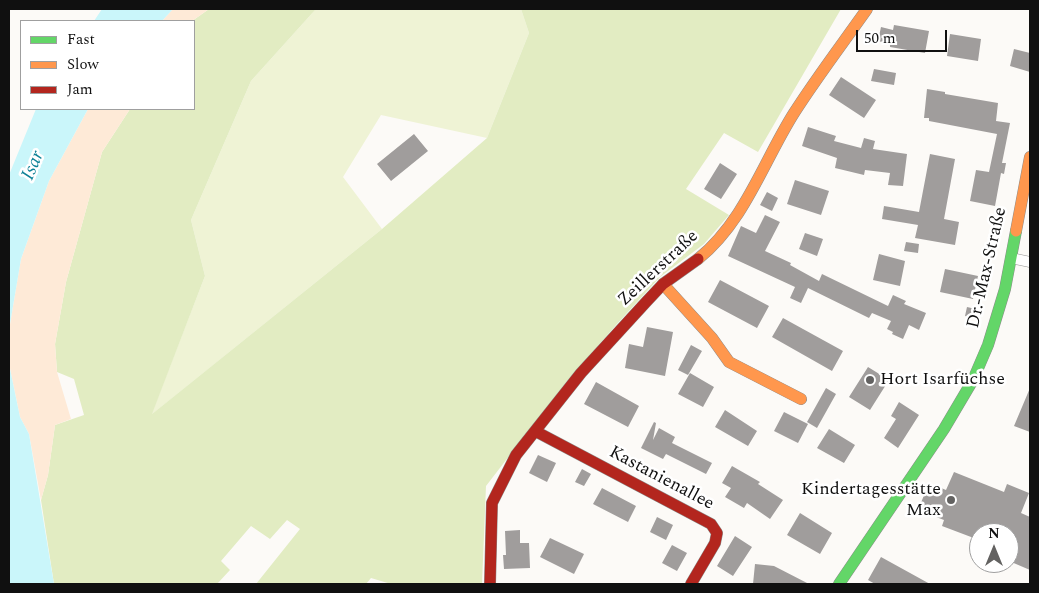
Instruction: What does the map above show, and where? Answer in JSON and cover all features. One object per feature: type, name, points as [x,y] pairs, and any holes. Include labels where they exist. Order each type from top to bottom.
[{"type":"street","name":"Zeillerstraße","points":[[490,584],[492,503],[516,455],[581,373],[663,284],[700,257],[726,229],[744,204],[794,114],[867,9]]},
{"type":"street","name":"Dr.-Max-Straße","points":[[839,584],[944,430],[973,380],[997,319],[1012,258],[1030,157]]},
{"type":"street","points":[[1012,258],[1030,262]]},
{"type":"street","points":[[663,284],[712,338],[729,362],[801,399]]},
{"type":"street","name":"Kastanienallee","points":[[535,431],[710,524],[717,533],[715,543],[691,584]]},
{"type":"green space","points":[[209,9],[316,9],[251,81],[191,220],[205,276],[152,414],[382,229],[487,138],[529,33],[521,9],[841,9],[758,152],[724,133],[686,189],[729,215],[704,244],[660,277],[617,324],[567,381],[486,486],[482,584],[391,584],[371,578],[366,584],[256,584],[300,529],[287,520],[270,539],[251,526],[221,561],[230,570],[217,584],[54,584],[41,500],[48,475],[55,425],[84,415],[74,379],[57,372],[55,344],[66,282],[102,152],[129,110],[195,110],[195,20],[193,20]]},
{"type":"green space","points":[[316,9],[521,9],[529,33],[487,138],[381,115],[343,177],[382,229],[151,415],[205,276],[191,220],[251,81]]},
{"type":"sand","points":[[173,9],[209,9],[193,20],[163,20]]},
{"type":"sand","points":[[87,110],[129,110],[102,152],[66,282],[55,344],[57,372],[71,419],[55,425],[48,475],[41,500],[29,434],[20,417],[9,364],[10,324],[21,259],[49,181]]},
{"type":"water","points":[[102,9],[173,9],[163,20],[95,20]]},
{"type":"water","name":"Isar","points":[[36,110],[87,110],[49,181],[21,259],[10,324],[9,351],[9,175]]},
{"type":"water","points":[[9,364],[20,417],[29,434],[54,584],[9,584]]},
{"type":"building","points":[[894,25],[929,31],[925,53],[890,47],[890,44],[878,41],[881,27],[893,30]]},
{"type":"building","points":[[950,34],[981,39],[978,61],[947,56]]},
{"type":"building","points":[[1014,49],[1030,53],[1030,72],[1010,66]]},
{"type":"building","points":[[874,69],[896,73],[894,85],[871,81]]},
{"type":"building","points":[[841,77],[876,100],[864,118],[829,95]]},
{"type":"building","points":[[927,89],[998,103],[996,121],[1010,123],[1002,163],[1006,163],[1004,174],[1001,173],[995,206],[970,201],[976,170],[989,172],[997,134],[929,121],[929,118],[924,118]]},
{"type":"building","points":[[808,127],[836,136],[834,141],[861,148],[864,138],[875,141],[873,149],[907,154],[903,186],[888,185],[890,173],[865,170],[864,175],[835,168],[837,158],[802,146]]},
{"type":"building","points":[[414,134],[428,151],[391,181],[377,164]]},
{"type":"building","points":[[930,154],[955,159],[944,219],[959,222],[955,245],[915,238],[918,225],[882,219],[884,206],[919,212]]},
{"type":"building","points":[[720,163],[737,174],[721,199],[704,189]]},
{"type":"building","points":[[795,180],[829,191],[821,215],[787,204]]},
{"type":"building","points":[[767,192],[778,198],[772,211],[760,205]]},
{"type":"building","points":[[765,215],[780,222],[765,251],[791,263],[790,265],[819,281],[822,274],[888,306],[893,295],[906,301],[904,304],[926,313],[919,330],[909,325],[903,339],[892,334],[893,332],[887,329],[891,321],[872,313],[869,318],[808,288],[801,303],[790,298],[795,287],[728,256],[741,226],[756,233]]},
{"type":"building","points":[[805,233],[823,239],[817,256],[799,249]]},
{"type":"building","points":[[906,242],[919,244],[918,253],[904,251]]},
{"type":"building","points":[[879,254],[905,261],[900,286],[873,280]]},
{"type":"building","points":[[945,269],[978,276],[973,299],[940,292]]},
{"type":"building","points":[[720,280],[769,306],[757,328],[708,302]]},
{"type":"building","points":[[967,307],[980,310],[978,320],[965,316]]},
{"type":"building","points":[[783,318],[843,351],[832,371],[772,337]]},
{"type":"building","points":[[647,327],[673,332],[665,376],[625,368],[629,344],[643,347]]},
{"type":"building","points":[[691,345],[702,351],[688,375],[678,370]]},
{"type":"building","points":[[868,367],[889,380],[870,410],[849,397]]},
{"type":"building","points":[[690,373],[714,387],[703,407],[678,394]]},
{"type":"building","points":[[596,382],[639,406],[628,427],[584,404]]},
{"type":"building","points":[[826,388],[836,394],[817,428],[807,422]]},
{"type":"building","points":[[1030,388],[1030,432],[1014,426]]},
{"type":"building","points":[[899,402],[919,415],[898,448],[884,438],[896,419],[891,416]]},
{"type":"building","points":[[725,410],[757,431],[748,446],[715,427]]},
{"type":"building","points":[[784,412],[808,424],[798,443],[774,431]]},
{"type":"building","points":[[654,422],[656,423],[653,440],[659,428],[675,437],[672,443],[712,463],[706,474],[666,454],[663,459],[641,448]]},
{"type":"building","points":[[829,429],[855,445],[844,463],[817,448]]},
{"type":"building","points":[[538,455],[556,463],[547,482],[529,473]]},
{"type":"building","points":[[732,466],[760,482],[758,484],[783,500],[770,519],[747,503],[744,508],[725,497],[731,488],[722,483]]},
{"type":"building","points":[[582,469],[591,474],[584,486],[575,482]]},
{"type":"building","points":[[954,472],[1004,492],[1007,484],[1029,493],[1021,513],[1030,517],[1030,570],[1019,565],[1019,523],[969,523],[969,536],[942,526],[944,520],[918,510],[929,483],[946,490]]},
{"type":"building","points":[[602,488],[636,506],[628,522],[593,504]]},
{"type":"building","points":[[800,513],[832,533],[820,554],[787,535]]},
{"type":"building","points":[[657,517],[673,525],[666,540],[650,532]]},
{"type":"building","points":[[520,530],[520,543],[529,543],[530,568],[504,569],[503,555],[506,555],[505,531]]},
{"type":"building","points":[[735,536],[752,547],[733,576],[717,566]]},
{"type":"building","points":[[550,538],[584,554],[574,574],[540,557]]},
{"type":"building","points":[[672,545],[687,553],[677,571],[662,563]]},
{"type":"building","points":[[881,557],[930,584],[875,584],[868,580]]},
{"type":"building","points":[[755,564],[774,566],[809,584],[753,584]]},
{"type":"traffic: fast","points":[[839,584],[944,429],[973,380],[988,345],[1005,289],[1016,231]]},
{"type":"traffic: slow","points":[[698,259],[714,244],[741,209],[794,113],[867,9]]},
{"type":"traffic: slow","points":[[1016,231],[1030,157]]},
{"type":"traffic: slow","points":[[663,284],[712,338],[729,362],[801,399]]},
{"type":"traffic: jam","points":[[490,584],[492,503],[516,455],[581,373],[647,301],[663,284],[698,259]]},
{"type":"traffic: jam","points":[[535,431],[711,524],[717,533],[715,543],[691,584]]},
{"type":"place","name":"Hort Isarfüchse","points":[[870,380]]},
{"type":"place","name":"Kindertagesstätte Max","points":[[951,500]]}]
